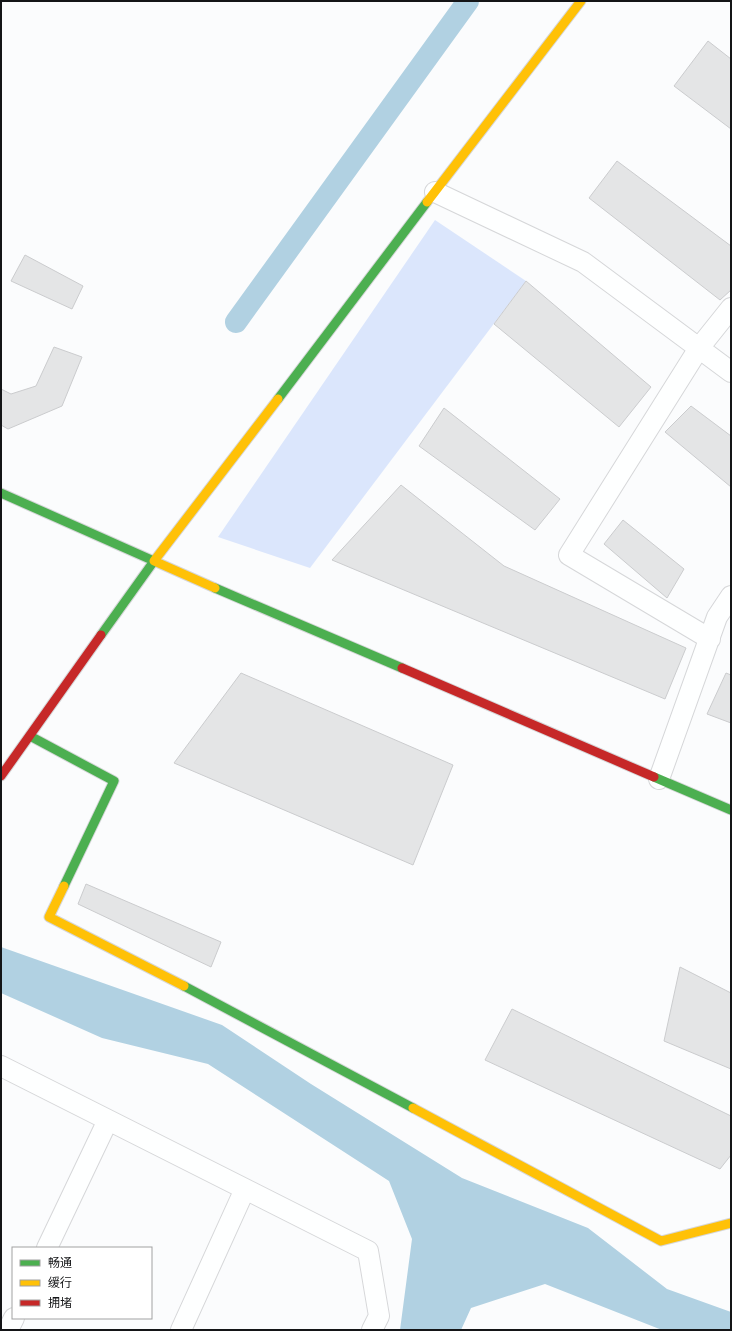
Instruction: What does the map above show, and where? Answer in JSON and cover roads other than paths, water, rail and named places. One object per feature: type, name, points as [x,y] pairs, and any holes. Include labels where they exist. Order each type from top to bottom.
[{"type":"street","points":[[1,776],[154,561],[581,1]]},
{"type":"street","points":[[435,192],[583,262],[731,372]]},
{"type":"street","points":[[710,639],[569,555],[699,348],[731,308]]},
{"type":"street","points":[[1,493],[154,561],[731,810]]},
{"type":"street","points":[[659,779],[710,639],[724,620],[731,596]]},
{"type":"street","points":[[30,736],[114,781],[49,917],[196,992],[661,1241],[731,1223]]},
{"type":"street","points":[[1,1066],[368,1251],[379,1316],[372,1330]]},
{"type":"street","points":[[47,1247],[108,1120]]},
{"type":"street","points":[[181,1330],[245,1189]]},
{"type":"street","points":[[8,1330],[14,1319]]},
{"type":"waterway","points":[[236,322],[468,1]]}]
